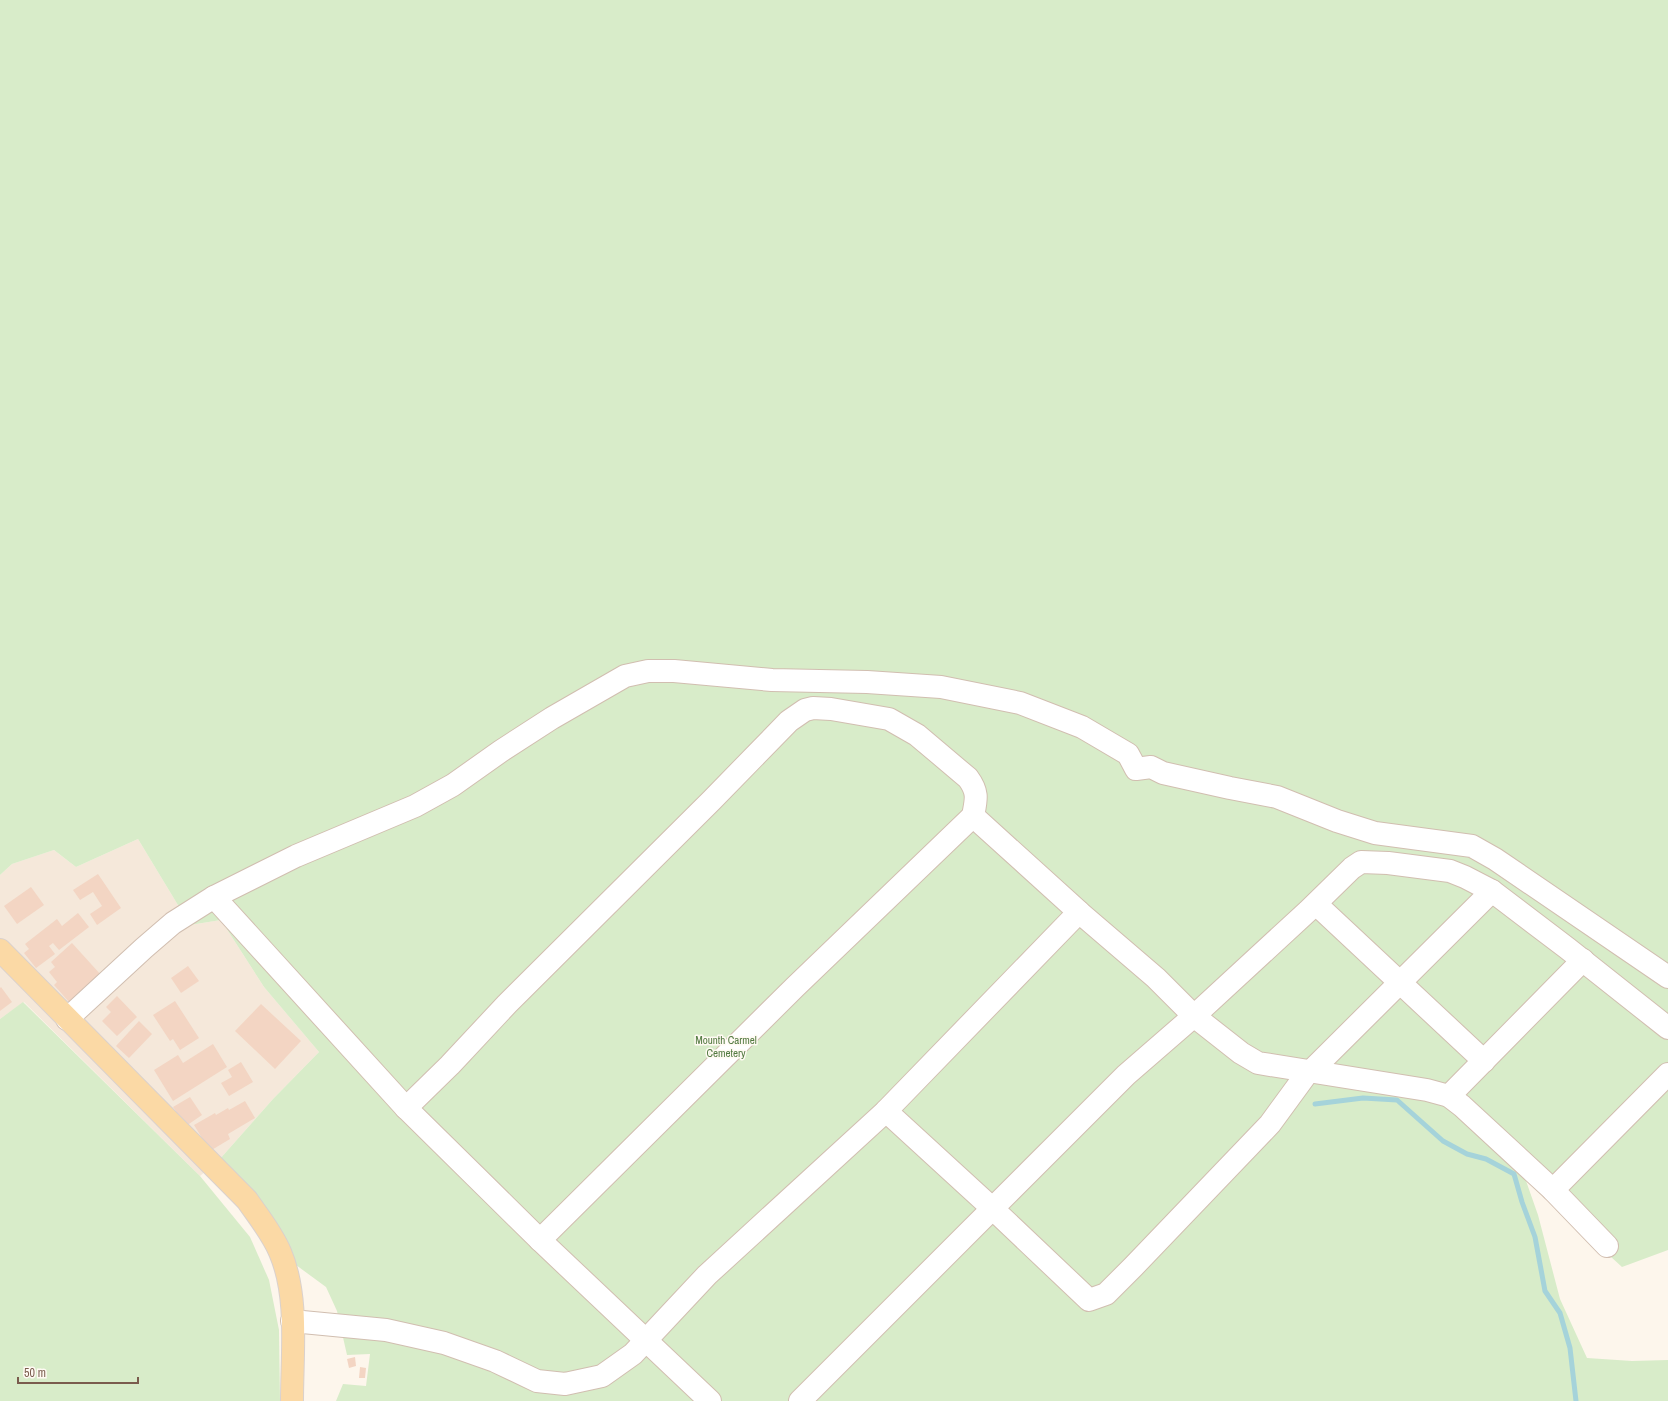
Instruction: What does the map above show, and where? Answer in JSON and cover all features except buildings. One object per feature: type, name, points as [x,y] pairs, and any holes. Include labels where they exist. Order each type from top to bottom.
[{"type":"main road","points":[[0,950],[247,1200],[280,1252],[291,1290],[292,1401]]},
{"type":"street","points":[[67,1019],[173,923],[214,897],[296,856],[415,806],[453,785],[552,718],[625,676],[648,671],[674,671],[772,680],[867,682],[941,687],[1020,703],[1082,727],[1128,754],[1136,769],[1151,767],[1163,773],[1204,783],[1276,797],[1337,821],[1375,833],[1472,846],[1495,859],[1668,976]]},
{"type":"street","points":[[406,1108],[450,1065],[507,1004],[712,800],[789,721],[805,710],[813,708],[831,709],[888,719],[917,735],[968,778],[973,785],[976,795],[973,816],[801,982],[540,1240]]},
{"type":"street","points":[[973,816],[1156,978],[1194,1016],[1241,1053],[1258,1063],[1427,1090],[1449,1096],[1462,1106],[1553,1190],[1607,1246]]},
{"type":"street","points":[[800,1401],[910,1289],[993,1209],[1126,1075],[1194,1016],[1316,904],[1352,868],[1361,862],[1388,863],[1450,871],[1492,891],[1668,1028]]},
{"type":"street","points":[[886,1111],[1089,1300],[1100,1297],[1106,1294],[1270,1124],[1309,1072],[1492,891]]},
{"type":"street","points":[[214,897],[406,1108],[540,1240],[710,1401]]},
{"type":"street","points":[[1316,904],[1484,1061]]},
{"type":"street","points":[[292,1322],[393,1331],[444,1343],[495,1361],[537,1381],[565,1384],[602,1376],[633,1354],[707,1275],[886,1111],[1080,912]]},
{"type":"street","points":[[1449,1096],[1582,960]]},
{"type":"street","points":[[1553,1190],[1668,1074]]},
{"type":"shaded area","points":[[138,839],[190,925],[221,920],[264,987],[319,1052],[273,1099],[219,1160],[200,1176],[24,1002],[0,1019],[0,875],[12,864],[54,850],[76,867]]},
{"type":"green space","name":"Mounth Carmel Cemetery","points":[[0,0],[1668,0],[1668,1250],[1622,1267],[1525,1178],[1538,1215],[1560,1299],[1587,1358],[1632,1361],[1668,1360],[1668,1401],[336,1401],[343,1384],[366,1386],[370,1354],[347,1355],[337,1311],[326,1287],[296,1265],[219,1160],[273,1099],[319,1052],[264,987],[221,920],[190,925],[138,839],[76,867],[54,850],[12,864],[0,875]]},
{"type":"green space","points":[[23,1002],[200,1176],[250,1237],[269,1280],[279,1330],[280,1401],[0,1401],[0,1019]]},
{"type":"waterway","points":[[1315,1104],[1363,1098],[1397,1100],[1443,1141],[1467,1154],[1486,1159],[1514,1174],[1522,1202],[1535,1237],[1545,1291],[1560,1313],[1570,1348],[1576,1401]]}]
